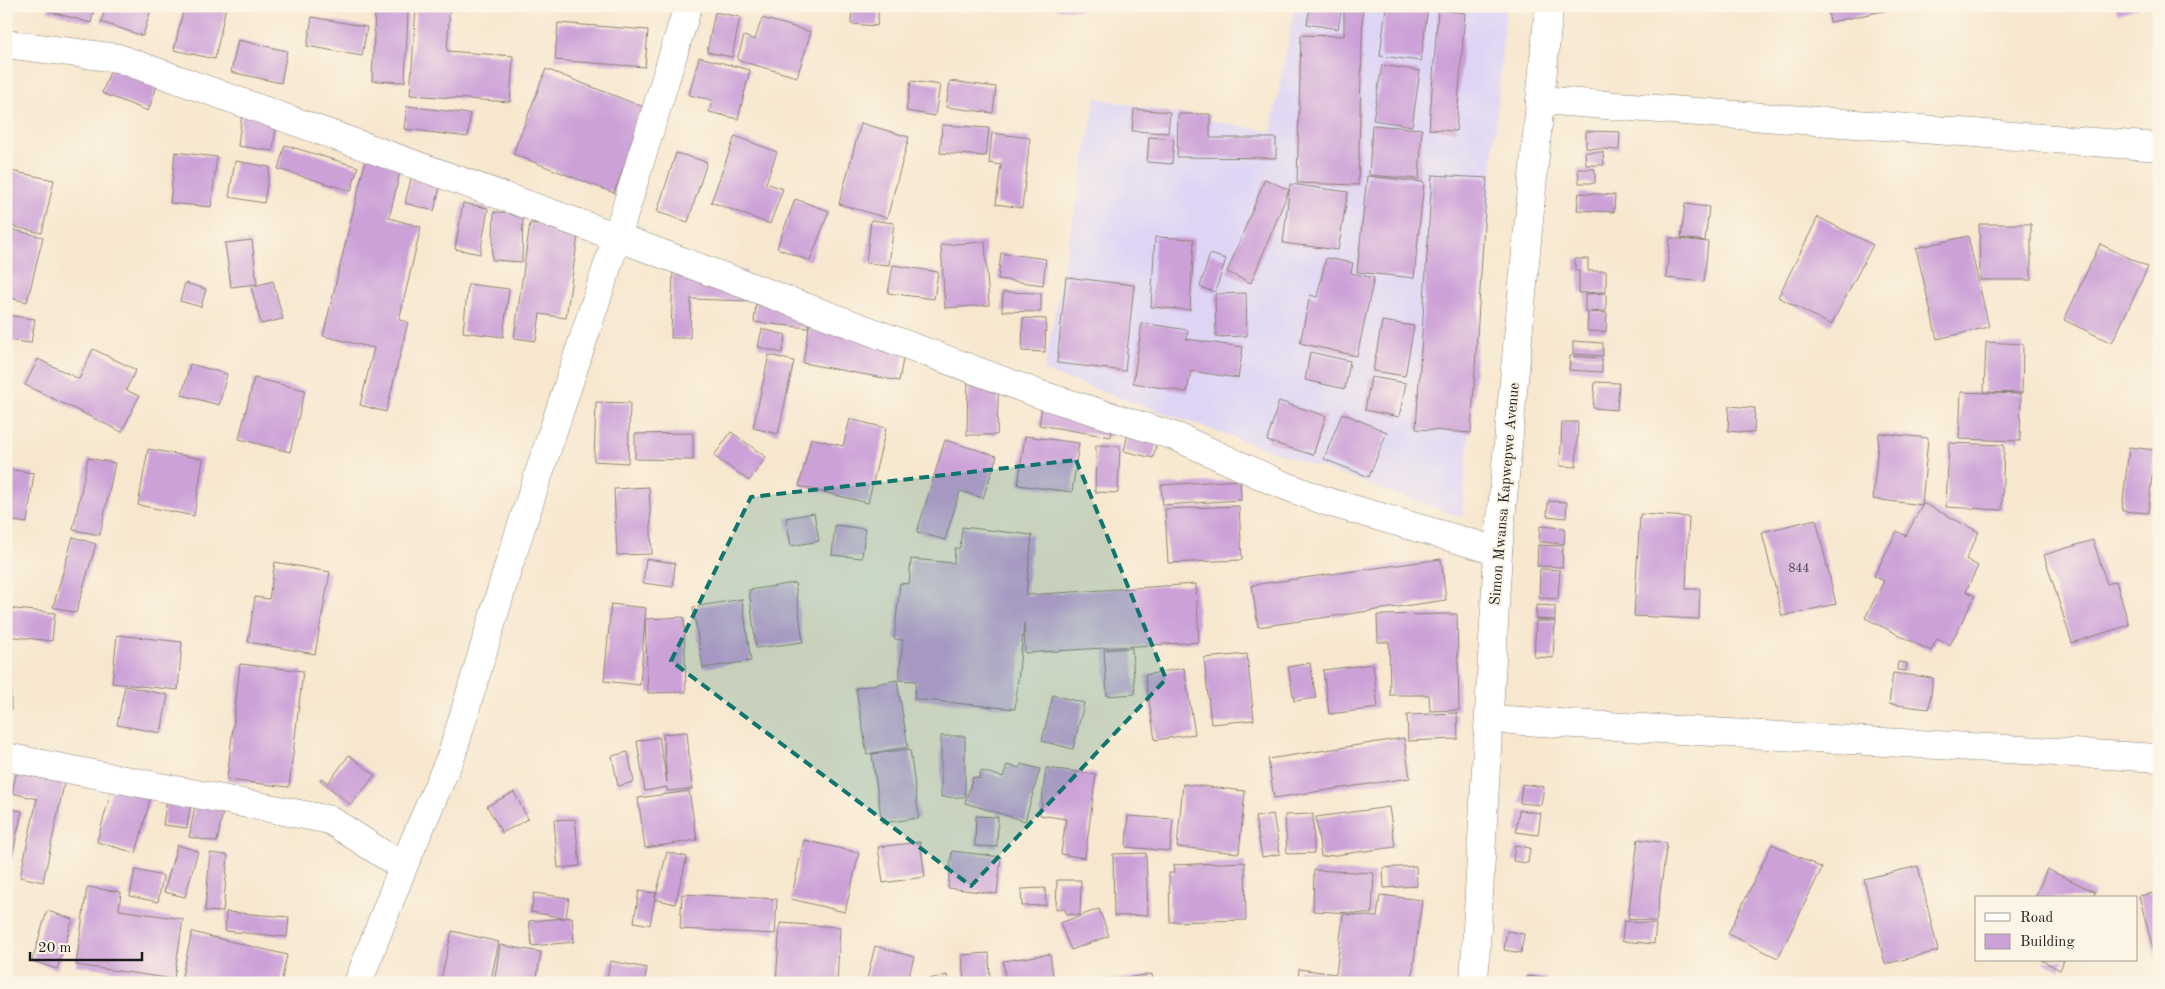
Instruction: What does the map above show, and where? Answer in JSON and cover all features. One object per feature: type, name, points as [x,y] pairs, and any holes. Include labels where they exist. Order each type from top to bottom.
[{"type":"street","points":[[358,983],[403,867],[452,754],[510,561],[617,237],[688,6]]},
{"type":"street","name":"Simon Mwansa Kapwepwe Avenue","points":[[1474,983],[1498,551],[1549,6]]},
{"type":"street","points":[[6,44],[118,58],[617,237],[1039,394],[1177,436],[1278,483],[1325,501],[1498,551]]},
{"type":"street","points":[[1540,100],[2159,147]]},
{"type":"street","points":[[1489,719],[2159,758]]},
{"type":"street","points":[[6,757],[330,820],[403,867]]},
{"type":"highlighted area","points":[[1076,460],[1166,679],[971,886],[671,661],[751,497]]},
{"type":"shaded area","points":[[1295,6],[1506,6],[1462,517],[1044,371],[1096,98],[1271,132]]},
{"type":"building","points":[[49,6],[95,6],[91,23],[48,11]]},
{"type":"building","points":[[106,6],[152,6],[143,36],[101,22]]},
{"type":"building","points":[[184,6],[226,6],[215,59],[174,50]]},
{"type":"building","points":[[416,6],[450,6],[447,51],[513,56],[510,102],[410,95]]},
{"type":"building","points":[[852,6],[879,6],[877,26],[851,24]]},
{"type":"building","points":[[1056,6],[1082,6],[1082,10],[1056,9]]},
{"type":"building","points":[[1310,6],[1342,6],[1338,29],[1307,24]]},
{"type":"building","points":[[1344,6],[1363,6],[1358,185],[1297,183],[1301,35],[1344,36]]},
{"type":"building","points":[[1386,6],[1428,6],[1421,61],[1380,56]]},
{"type":"building","points":[[1827,6],[1903,6],[1903,7],[1830,22]]},
{"type":"building","points":[[2115,6],[2140,6],[2140,7],[2118,14]]},
{"type":"building","points":[[375,10],[408,11],[405,82],[372,81]]},
{"type":"building","points":[[1438,10],[1465,13],[1456,131],[1429,129]]},
{"type":"building","points":[[715,12],[740,17],[732,57],[707,52]]},
{"type":"building","points":[[312,17],[367,27],[362,56],[307,46]]},
{"type":"building","points":[[762,18],[811,32],[797,77],[737,60],[744,36],[755,40]]},
{"type":"building","points":[[558,23],[648,30],[645,67],[555,60]]},
{"type":"building","points":[[238,40],[287,51],[281,83],[231,72]]},
{"type":"building","points":[[699,57],[750,70],[738,119],[709,112],[712,100],[689,95]]},
{"type":"building","points":[[113,64],[159,81],[148,111],[102,93]]},
{"type":"building","points":[[1382,65],[1420,71],[1412,126],[1373,120]]},
{"type":"building","points":[[546,69],[646,108],[614,193],[513,154]]},
{"type":"building","points":[[911,81],[940,85],[935,116],[906,111]]},
{"type":"building","points":[[950,81],[996,87],[993,113],[946,107]]},
{"type":"building","points":[[407,106],[470,114],[468,137],[404,129]]},
{"type":"building","points":[[1134,109],[1170,112],[1168,133],[1132,131]]},
{"type":"building","points":[[242,114],[277,119],[273,151],[238,146]]},
{"type":"building","points":[[1178,114],[1210,114],[1210,138],[1276,138],[1276,158],[1177,157]]},
{"type":"building","points":[[861,123],[909,137],[887,218],[839,204]]},
{"type":"building","points":[[942,125],[989,128],[986,156],[940,153]]},
{"type":"building","points":[[1372,125],[1422,129],[1419,179],[1369,175]]},
{"type":"building","points":[[1586,131],[1620,132],[1619,150],[1586,148]]},
{"type":"building","points":[[992,133],[1030,138],[1022,208],[996,204],[1001,165],[989,163]]},
{"type":"building","points":[[735,136],[777,152],[766,183],[783,189],[770,224],[711,202]]},
{"type":"building","points":[[1149,137],[1174,139],[1172,164],[1147,162]]},
{"type":"building","points":[[285,145],[358,167],[351,191],[278,169]]},
{"type":"building","points":[[175,152],[217,157],[211,207],[170,203]]},
{"type":"building","points":[[1585,152],[1603,152],[1604,165],[1586,165]]},
{"type":"building","points":[[676,153],[707,162],[688,222],[657,212]]},
{"type":"building","points":[[367,154],[402,164],[389,218],[421,227],[399,320],[408,322],[386,412],[360,405],[374,348],[323,336]]},
{"type":"building","points":[[235,161],[270,167],[264,203],[229,197]]},
{"type":"building","points":[[1578,169],[1595,169],[1595,183],[1579,183]]},
{"type":"building","points":[[6,170],[54,180],[42,233],[6,225]]},
{"type":"building","points":[[412,175],[441,183],[434,211],[405,203]]},
{"type":"building","points":[[1432,175],[1487,178],[1471,433],[1416,429]]},
{"type":"building","points":[[1367,176],[1424,182],[1414,278],[1357,272]]},
{"type":"building","points":[[1265,179],[1289,190],[1251,283],[1227,272]]},
{"type":"building","points":[[1290,184],[1348,192],[1338,250],[1283,243]]},
{"type":"building","points":[[1579,193],[1615,195],[1614,212],[1577,210]]},
{"type":"building","points":[[795,199],[829,211],[810,261],[777,248]]},
{"type":"building","points":[[463,203],[488,208],[480,254],[455,249]]},
{"type":"building","points":[[1685,204],[1709,207],[1705,241],[1681,238]]},
{"type":"building","points":[[494,212],[523,213],[522,262],[492,260]]},
{"type":"building","points":[[1818,217],[1873,245],[1831,325],[1778,297]]},
{"type":"building","points":[[871,220],[894,223],[889,265],[866,263]]},
{"type":"building","points":[[530,223],[579,230],[566,318],[540,314],[536,341],[514,338]]},
{"type":"building","points":[[1979,224],[2031,224],[2031,280],[1980,280]]},
{"type":"building","points":[[6,228],[43,237],[27,302],[6,297]]},
{"type":"building","points":[[1968,236],[1989,327],[1937,339],[1916,248]]},
{"type":"building","points":[[1155,237],[1194,239],[1190,310],[1151,307]]},
{"type":"building","points":[[1670,238],[1708,242],[1704,282],[1666,278]]},
{"type":"building","points":[[252,240],[257,284],[231,287],[225,243]]},
{"type":"building","points":[[985,242],[989,305],[945,308],[941,245]]},
{"type":"building","points":[[2100,244],[2148,267],[2112,343],[2064,320]]},
{"type":"building","points":[[1001,253],[1046,259],[1043,285],[998,279]]},
{"type":"building","points":[[1210,254],[1226,259],[1215,292],[1200,287]]},
{"type":"building","points":[[1326,258],[1353,263],[1351,273],[1374,278],[1357,356],[1300,343],[1310,295],[1317,297]]},
{"type":"building","points":[[1575,259],[1588,259],[1588,271],[1606,271],[1606,292],[1579,293],[1579,271],[1575,271]]},
{"type":"building","points":[[893,265],[938,272],[934,299],[888,293]]},
{"type":"building","points":[[673,269],[746,271],[746,301],[691,299],[690,338],[671,338]]},
{"type":"building","points":[[1066,277],[1134,285],[1125,371],[1057,363]]},
{"type":"building","points":[[273,281],[283,319],[261,324],[251,287]]},
{"type":"building","points":[[185,283],[206,289],[201,307],[180,301]]},
{"type":"building","points":[[468,284],[509,289],[503,337],[463,332]]},
{"type":"building","points":[[1003,292],[1041,293],[1041,312],[1002,311]]},
{"type":"building","points":[[1246,293],[1247,336],[1216,337],[1215,294]]},
{"type":"building","points":[[1606,293],[1606,311],[1590,312],[1607,313],[1606,332],[1587,331],[1588,311],[1585,311],[1585,294]]},
{"type":"building","points":[[757,295],[811,300],[808,328],[754,322]]},
{"type":"building","points":[[6,315],[35,319],[31,343],[6,340]]},
{"type":"building","points":[[811,315],[908,332],[899,381],[803,363]]},
{"type":"building","points":[[1023,318],[1046,319],[1045,352],[1022,351]]},
{"type":"building","points":[[1382,321],[1414,326],[1405,376],[1373,371]]},
{"type":"building","points":[[1142,323],[1188,330],[1186,339],[1243,347],[1238,378],[1191,371],[1187,392],[1133,383]]},
{"type":"building","points":[[762,329],[786,335],[782,353],[758,347]]},
{"type":"building","points":[[1573,341],[1603,343],[1603,356],[1573,354]]},
{"type":"building","points":[[1986,342],[2023,344],[2022,393],[1984,392]]},
{"type":"building","points":[[93,349],[136,370],[126,390],[139,396],[122,432],[25,385],[38,359],[79,379]]},
{"type":"building","points":[[1310,352],[1350,361],[1345,389],[1305,380]]},
{"type":"building","points":[[769,355],[794,361],[778,434],[753,428]]},
{"type":"building","points":[[1570,356],[1602,358],[1602,372],[1569,370]]},
{"type":"building","points":[[190,364],[227,374],[219,405],[182,395]]},
{"type":"building","points":[[968,369],[999,370],[997,435],[967,435]]},
{"type":"building","points":[[1371,377],[1406,383],[1399,417],[1365,410]]},
{"type":"building","points":[[254,378],[305,390],[290,452],[239,439]]},
{"type":"building","points":[[1595,382],[1619,383],[1617,410],[1593,408]]},
{"type":"building","points":[[1961,392],[2021,394],[2020,441],[1959,439]]},
{"type":"building","points":[[1044,393],[1116,404],[1111,437],[1039,425]]},
{"type":"building","points":[[1279,401],[1326,416],[1313,455],[1267,441]]},
{"type":"building","points":[[596,402],[630,403],[628,463],[594,461]]},
{"type":"building","points":[[1729,406],[1755,408],[1754,433],[1728,431]]},
{"type":"building","points":[[1342,413],[1387,432],[1369,477],[1324,459]]},
{"type":"building","points":[[850,419],[886,428],[868,503],[799,486],[811,438],[843,446]]},
{"type":"building","points":[[1562,422],[1578,422],[1576,467],[1560,466]]},
{"type":"building","points":[[1129,429],[1158,437],[1153,458],[1124,451]]},
{"type":"building","points":[[731,432],[766,457],[749,481],[714,456]]},
{"type":"building","points":[[693,433],[693,460],[635,459],[635,434]]},
{"type":"building","points":[[1879,433],[1928,438],[1922,505],[1873,499]]},
{"type":"building","points":[[1025,436],[1079,443],[1072,492],[1018,485]]},
{"type":"building","points":[[945,440],[997,456],[983,498],[960,491],[945,540],[917,532]]},
{"type":"building","points":[[1949,443],[2004,445],[2002,510],[1946,507]]},
{"type":"building","points":[[1096,445],[1120,446],[1118,493],[1095,492]]},
{"type":"building","points":[[2129,447],[2155,450],[2148,513],[2122,511]]},
{"type":"building","points":[[148,449],[203,459],[194,516],[138,505]]},
{"type":"building","points":[[88,458],[115,463],[100,535],[73,530]]},
{"type":"building","points":[[6,469],[34,473],[27,523],[6,520]]},
{"type":"building","points":[[1240,480],[1241,500],[1163,505],[1161,485]]},
{"type":"building","points":[[649,487],[652,554],[617,555],[614,489]]},
{"type":"building","points":[[1548,501],[1567,502],[1566,518],[1547,516]]},
{"type":"building","points":[[1923,503],[1979,532],[1966,559],[1978,566],[1966,591],[1975,596],[1950,645],[1937,639],[1931,651],[1865,618],[1884,581],[1874,576],[1897,531],[1906,536]]},
{"type":"building","points":[[1239,506],[1242,560],[1168,563],[1165,509]]},
{"type":"building","points":[[814,513],[819,541],[791,546],[786,518]]},
{"type":"building","points":[[1640,514],[1689,517],[1686,589],[1700,589],[1699,619],[1634,616]]},
{"type":"building","points":[[1816,519],[1836,604],[1782,616],[1762,532]]},
{"type":"building","points":[[835,525],[865,529],[862,558],[832,555]]},
{"type":"building","points":[[1540,526],[1565,528],[1564,544],[1539,542]]},
{"type":"building","points":[[962,527],[1032,535],[1026,595],[1196,584],[1199,642],[1025,653],[1024,623],[1015,709],[914,699],[916,681],[899,680],[903,640],[894,639],[900,583],[909,584],[911,559],[954,563],[955,548],[960,548]]},
{"type":"building","points":[[73,537],[96,544],[76,613],[53,607]]},
{"type":"building","points":[[2093,540],[2107,584],[2116,581],[2129,625],[2072,643],[2044,555]]},
{"type":"building","points":[[1538,545],[1563,546],[1562,567],[1537,566]]},
{"type":"building","points":[[646,559],[675,563],[673,587],[643,583]]},
{"type":"building","points":[[1441,559],[1446,600],[1258,627],[1252,585]]},
{"type":"building","points":[[275,562],[330,572],[315,654],[248,642],[255,597],[269,599]]},
{"type":"building","points":[[1540,569],[1560,570],[1558,599],[1539,598]]},
{"type":"building","points":[[795,583],[803,642],[756,648],[749,590]]},
{"type":"building","points":[[742,599],[751,661],[703,668],[693,607]]},
{"type":"building","points":[[611,604],[646,608],[640,685],[604,681]]},
{"type":"building","points":[[1536,605],[1555,606],[1555,620],[1536,619]]},
{"type":"building","points":[[6,608],[55,613],[52,641],[6,636]]},
{"type":"building","points":[[1457,614],[1459,710],[1430,711],[1429,695],[1390,695],[1389,642],[1378,642],[1377,615]]},
{"type":"building","points":[[684,617],[686,692],[648,693],[645,619]]},
{"type":"building","points":[[1536,621],[1555,621],[1553,658],[1534,657]]},
{"type":"building","points":[[117,635],[182,642],[178,690],[112,683]]},
{"type":"building","points":[[6,643],[10,643],[11,711],[6,712]]},
{"type":"building","points":[[1132,648],[1135,694],[1107,696],[1104,650]]},
{"type":"building","points":[[1247,654],[1254,720],[1211,724],[1204,658]]},
{"type":"building","points":[[1898,662],[1907,663],[1906,671],[1897,670]]},
{"type":"building","points":[[1310,663],[1316,698],[1294,701],[1288,667]]},
{"type":"building","points":[[240,664],[303,671],[289,787],[227,780]]},
{"type":"building","points":[[1373,664],[1378,708],[1329,714],[1323,670]]},
{"type":"building","points":[[1184,668],[1195,734],[1155,740],[1145,675]]},
{"type":"building","points":[[1893,673],[1933,678],[1929,709],[1889,704]]},
{"type":"building","points":[[897,680],[908,747],[867,754],[856,688]]},
{"type":"building","points":[[125,686],[168,695],[161,733],[117,725]]},
{"type":"building","points":[[1053,695],[1084,703],[1073,749],[1042,741]]},
{"type":"building","points":[[1457,713],[1458,739],[1408,741],[1407,715]]},
{"type":"building","points":[[687,732],[692,789],[667,791],[667,787],[645,791],[637,741],[659,737],[667,782],[663,734]]},
{"type":"building","points":[[941,736],[965,736],[965,797],[941,797]]},
{"type":"building","points":[[1404,738],[1410,778],[1274,798],[1268,759]]},
{"type":"building","points":[[910,749],[919,818],[882,823],[872,754]]},
{"type":"building","points":[[628,752],[634,782],[618,786],[612,756]]},
{"type":"building","points":[[349,755],[375,775],[351,805],[320,780],[321,778],[328,783]]},
{"type":"building","points":[[1021,764],[1040,769],[1025,821],[965,803],[973,777],[979,779],[981,771],[1003,777],[1007,765],[1020,768]]},
{"type":"building","points":[[1046,768],[1096,774],[1085,858],[1061,854],[1066,819],[1040,815]]},
{"type":"building","points":[[17,770],[65,780],[43,882],[20,877],[37,799],[12,793]]},
{"type":"building","points":[[1183,784],[1245,791],[1239,853],[1177,847]]},
{"type":"building","points":[[1522,784],[1544,787],[1541,805],[1520,803]]},
{"type":"building","points":[[113,785],[151,796],[136,853],[97,842]]},
{"type":"building","points":[[689,791],[697,840],[645,848],[638,798]]},
{"type":"building","points":[[514,792],[528,819],[502,833],[487,806]]},
{"type":"building","points":[[167,798],[191,801],[187,828],[163,825]]},
{"type":"building","points":[[196,801],[224,806],[217,842],[189,837]]},
{"type":"building","points":[[1389,807],[1395,847],[1321,857],[1316,817]]},
{"type":"building","points":[[6,808],[22,811],[10,866],[6,865]]},
{"type":"building","points":[[1519,810],[1541,813],[1538,835],[1516,832]]},
{"type":"building","points":[[1273,814],[1280,854],[1262,857],[1255,817]]},
{"type":"building","points":[[1313,814],[1314,853],[1287,854],[1285,815]]},
{"type":"building","points":[[976,816],[998,817],[997,847],[975,846]]},
{"type":"building","points":[[1128,816],[1173,819],[1170,851],[1126,847]]},
{"type":"building","points":[[575,819],[580,866],[558,868],[554,820]]},
{"type":"building","points":[[1638,839],[1667,843],[1656,922],[1628,918]]},
{"type":"building","points":[[804,840],[859,853],[845,912],[791,899]]},
{"type":"building","points":[[920,842],[925,877],[883,883],[878,847]]},
{"type":"building","points":[[1772,844],[1822,868],[1778,958],[1728,934]]},
{"type":"building","points":[[177,845],[198,851],[185,897],[164,892]]},
{"type":"building","points":[[1515,845],[1530,848],[1528,863],[1513,861]]},
{"type":"building","points":[[952,851],[1001,857],[997,894],[948,888]]},
{"type":"building","points":[[667,852],[687,857],[675,904],[655,899]]},
{"type":"building","points":[[210,853],[228,855],[223,912],[205,911]]},
{"type":"building","points":[[1146,853],[1148,915],[1114,916],[1113,854]]},
{"type":"building","points":[[1245,862],[1246,920],[1170,922],[1169,873],[1174,873],[1173,865]]},
{"type":"building","points":[[1416,866],[1417,886],[1384,888],[1383,868]]},
{"type":"building","points":[[1918,866],[1938,951],[1885,964],[1864,879]]},
{"type":"building","points":[[2047,869],[2095,892],[2094,896],[2036,896]]},
{"type":"building","points":[[135,870],[163,876],[158,902],[130,896]]},
{"type":"building","points":[[1314,870],[1374,873],[1372,914],[1313,911]]},
{"type":"building","points":[[1057,880],[1081,880],[1080,915],[1066,914],[1065,909],[1056,909]]},
{"type":"building","points":[[87,887],[121,892],[119,910],[183,919],[174,979],[76,965]]},
{"type":"building","points":[[1045,888],[1046,905],[1022,906],[1021,889]]},
{"type":"building","points":[[639,891],[656,893],[650,925],[634,922]]},
{"type":"building","points":[[2159,892],[2159,966],[2158,967],[2139,896]]},
{"type":"building","points":[[534,893],[569,898],[566,918],[572,917],[574,942],[532,946],[529,921],[565,918],[531,912]]},
{"type":"building","points":[[682,894],[777,899],[775,934],[680,929]]},
{"type":"building","points":[[1380,895],[1422,900],[1411,983],[1298,983],[1299,969],[1336,974],[1343,914],[1377,917]]},
{"type":"building","points":[[1099,909],[1109,936],[1071,950],[1060,923]]},
{"type":"building","points":[[47,911],[73,919],[57,969],[32,961]]},
{"type":"building","points":[[226,912],[289,917],[287,937],[225,931]]},
{"type":"building","points":[[1624,921],[1656,924],[1654,944],[1622,941]]},
{"type":"building","points":[[780,923],[840,927],[837,983],[776,983]]},
{"type":"building","points":[[452,931],[499,942],[490,983],[440,983]]},
{"type":"building","points":[[1507,931],[1524,934],[1521,953],[1504,950]]},
{"type":"building","points":[[192,932],[287,955],[281,983],[191,983],[181,980]]},
{"type":"building","points":[[500,945],[541,952],[536,983],[494,983]]},
{"type":"building","points":[[875,946],[914,957],[907,983],[866,983]]},
{"type":"building","points":[[989,953],[990,983],[964,983],[962,955]]},
{"type":"building","points":[[1050,954],[1054,983],[1006,983],[1003,961]]},
{"type":"building","points":[[610,961],[647,968],[644,983],[606,983]]},
{"type":"building","points":[[2045,962],[2063,962],[2060,970]]},
{"type":"building","points":[[1152,974],[1153,983],[1097,983],[1097,982]]},
{"type":"building","points":[[947,975],[949,983],[929,983],[929,979]]},
{"type":"building","points":[[1527,976],[1546,978],[1545,983],[1526,983]]}]
